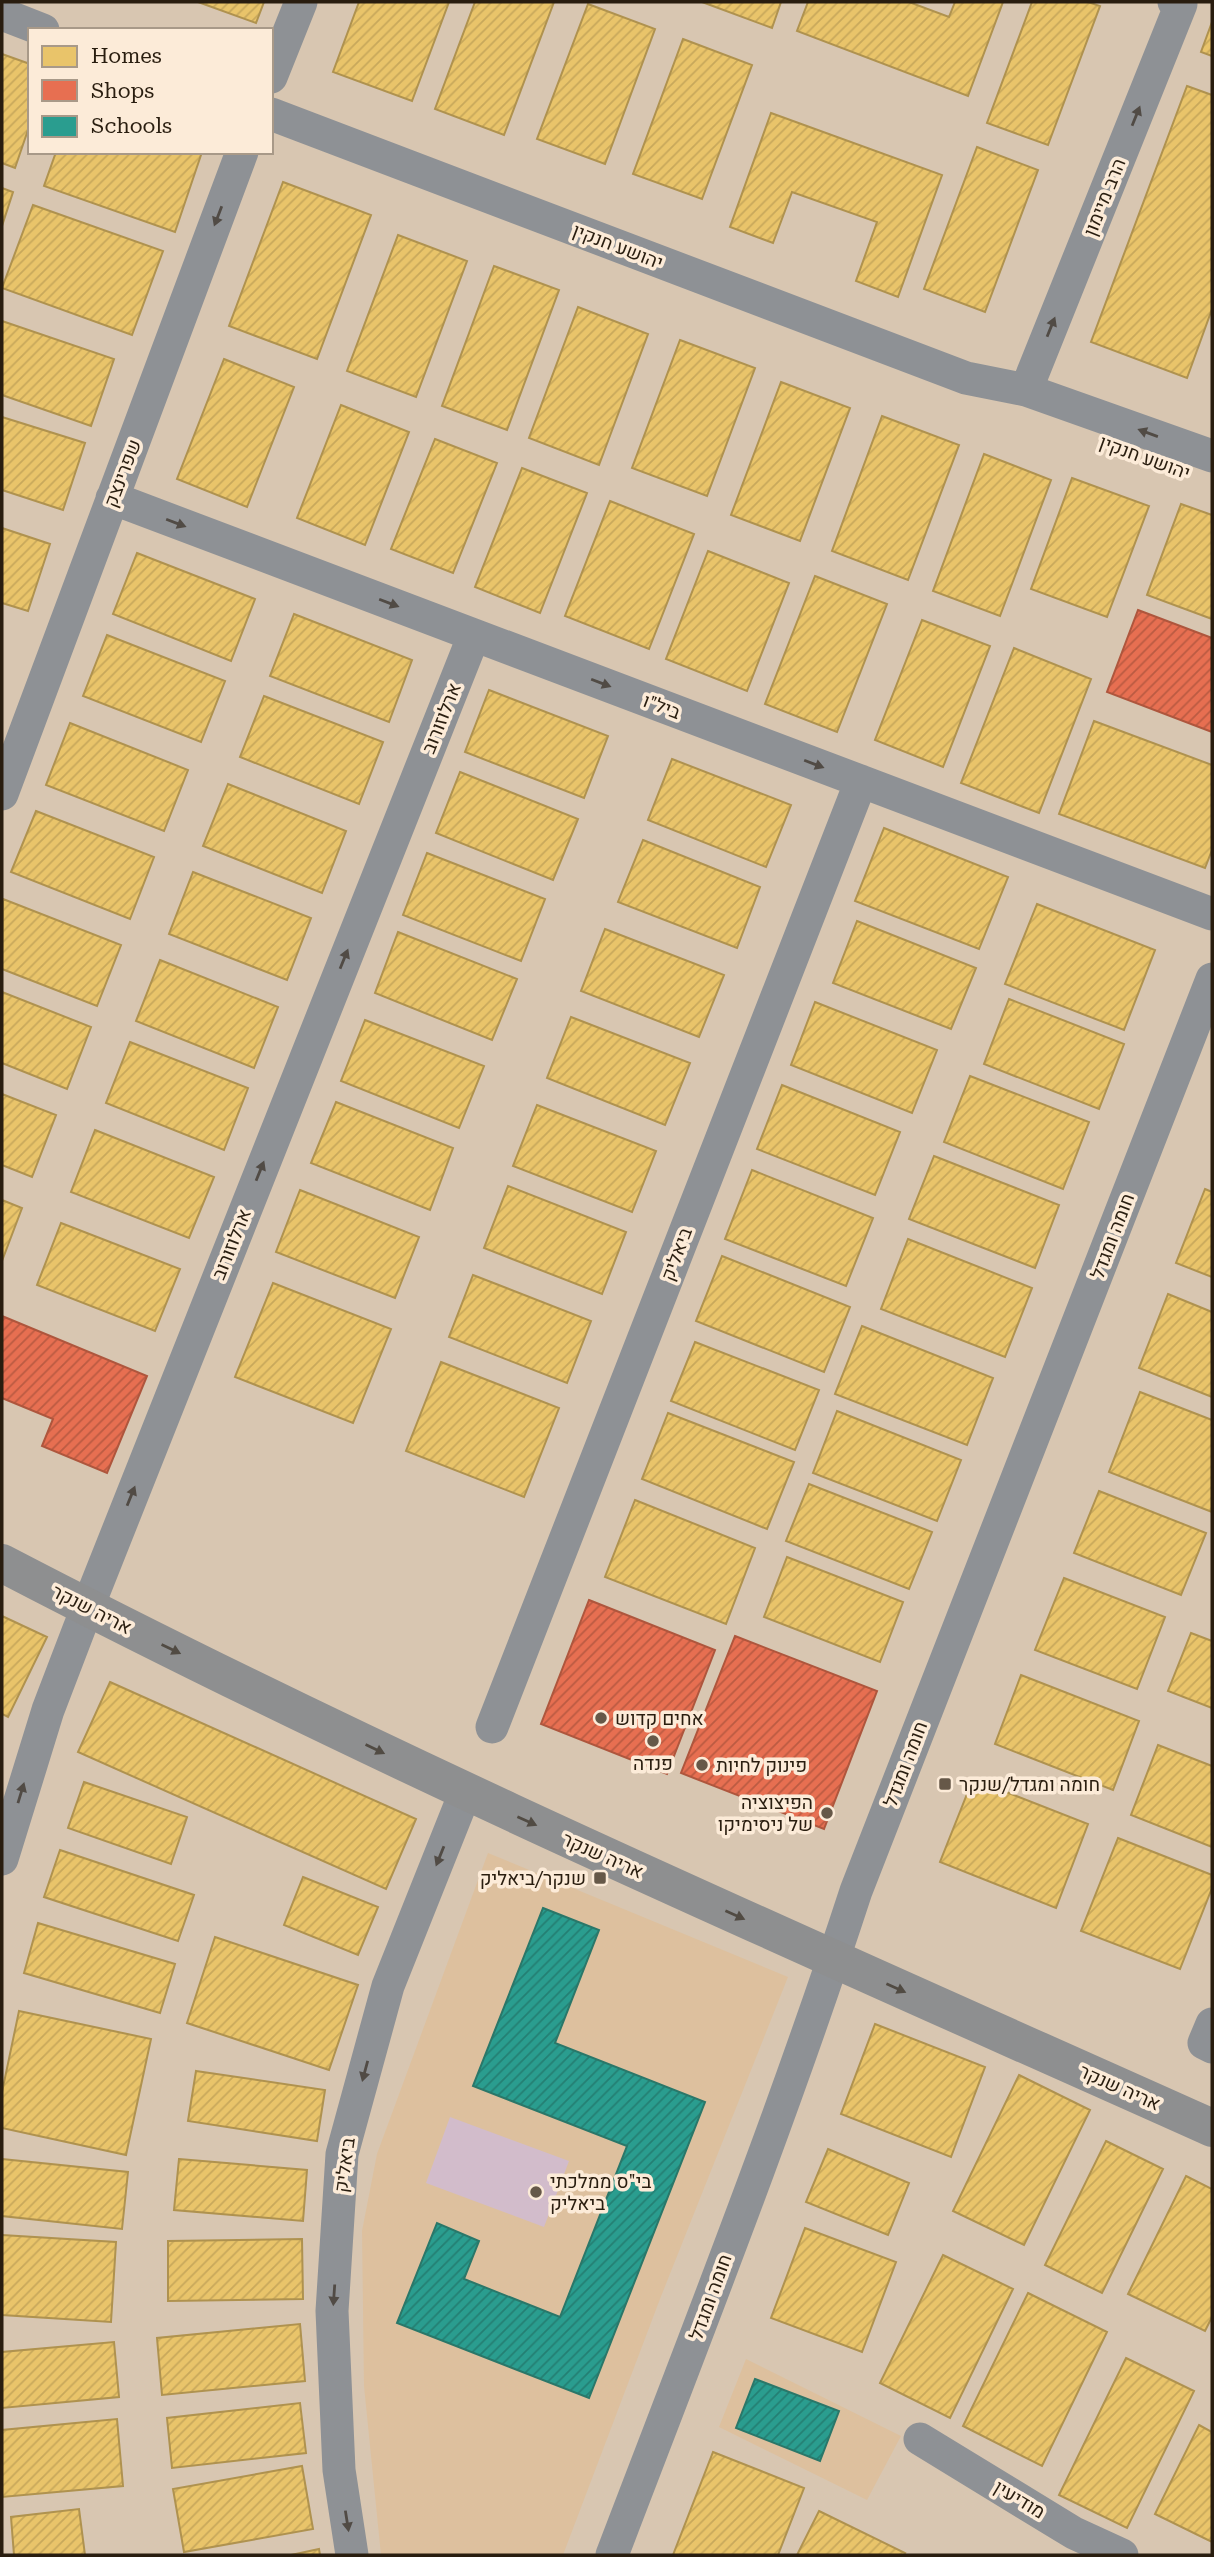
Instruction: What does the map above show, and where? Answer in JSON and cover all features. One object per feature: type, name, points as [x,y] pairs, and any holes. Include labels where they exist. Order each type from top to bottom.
[{"type":"street","points":[[273,72],[301,2]]},
{"type":"street","name":"הרב מיימון","points":[[1026,390],[1178,3]]},
{"type":"street","points":[[2,15],[38,28]]},
{"type":"street","name":"יהושע חנקין","points":[[273,115],[966,378],[1026,390],[1212,456]]},
{"type":"street","name":"שפרינצק","points":[[2,794],[241,154]]},
{"type":"street","name":"יהושע חנקין","points":[[966,378],[1019,412],[1212,481]]},
{"type":"street","name":"ביל\"ו","points":[[112,498],[1212,914]]},
{"type":"street","name":"ארלוזורוב","points":[[2,1858],[48,1710],[87,1608],[474,635]]},
{"type":"street","name":"ביאליק","points":[[492,1727],[860,781]]},
{"type":"street","name":"חומה ומגדל","points":[[612,2555],[700,2324],[856,1891],[1212,979]]},
{"type":"street","name":"אריה שנקר","points":[[2,1563],[87,1608],[465,1793],[1212,2128]]},
{"type":"street","name":"ביאליק","points":[[352,2555],[339,2470],[332,2311],[342,2154],[388,1986],[465,1793]]},
{"type":"street","name":"מודיעין","points":[[920,2439],[1069,2544],[1122,2555]]},
{"type":"shaded area","name":"בי\"ס ממלכתי ביאליק","points":[[488,1853],[788,1977],[660,2299],[563,2555],[381,2555],[364,2386],[362,2231],[377,2154]]},
{"type":"shaded area","points":[[450,2117],[569,2161],[544,2227],[426,2183]]},
{"type":"shaded area","points":[[746,2359],[901,2436],[867,2500],[719,2427]]},
{"type":"building: Homes","points":[[198,2],[264,2],[256,23]]},
{"type":"building: Homes","points":[[359,2],[449,2],[412,101],[333,72]]},
{"type":"building: Homes","points":[[475,2],[554,2],[504,135],[435,109]]},
{"type":"building: Homes","points":[[702,2],[781,2],[772,28]]},
{"type":"building: Homes","points":[[808,2],[909,2],[949,17],[955,2],[1003,2],[968,96],[797,31]]},
{"type":"building: Homes","points":[[1032,2],[1088,2],[1100,6],[1048,145],[987,123]]},
{"type":"building: Homes","points":[[588,4],[655,29],[605,164],[537,139]]},
{"type":"building: Homes","points":[[1212,22],[1212,56],[1201,52]]},
{"type":"building: Homes","points":[[683,39],[752,65],[702,199],[633,174]]},
{"type":"building: Homes","points":[[2,54],[28,63],[28,130],[15,168],[2,163]]},
{"type":"building: Homes","points":[[1187,86],[1212,95],[1212,309],[1187,378],[1091,342]]},
{"type":"building: Homes","points":[[771,113],[942,175],[898,297],[856,281],[877,222],[792,192],[773,243],[730,227]]},
{"type":"building: Homes","points":[[977,147],[1038,170],[985,312],[924,289]]},
{"type":"building: Homes","points":[[55,154],[201,154],[175,232],[44,186]]},
{"type":"building: Homes","points":[[283,182],[371,215],[317,359],[229,326]]},
{"type":"building: Homes","points":[[2,188],[13,192],[2,226]]},
{"type":"building: Homes","points":[[33,205],[163,251],[132,335],[2,288]]},
{"type":"building: Homes","points":[[398,235],[467,261],[416,397],[347,371]]},
{"type":"building: Homes","points":[[494,266],[559,290],[507,430],[442,406]]},
{"type":"building: Homes","points":[[578,307],[648,334],[599,465],[529,438]]},
{"type":"building: Homes","points":[[2,321],[114,359],[91,426],[2,395]]},
{"type":"building: Homes","points":[[680,340],[755,368],[707,496],[632,468]]},
{"type":"building: Homes","points":[[224,359],[294,387],[247,507],[177,479]]},
{"type":"building: Homes","points":[[781,382],[850,408],[800,541],[731,515]]},
{"type":"building: Homes","points":[[341,405],[409,432],[365,545],[297,518]]},
{"type":"building: Homes","points":[[882,416],[959,445],[908,580],[832,551]]},
{"type":"building: Homes","points":[[2,417],[85,443],[63,510],[2,490]]},
{"type":"building: Homes","points":[[435,439],[497,463],[453,573],[391,549]]},
{"type":"building: Homes","points":[[984,454],[1051,480],[1000,616],[933,591]]},
{"type":"building: Homes","points":[[522,468],[587,493],[540,613],[475,587]]},
{"type":"building: Homes","points":[[1072,478],[1149,506],[1107,617],[1031,589]]},
{"type":"building: Homes","points":[[610,501],[694,534],[649,649],[565,616]]},
{"type":"building: Homes","points":[[1181,504],[1212,515],[1212,619],[1147,595]]},
{"type":"building: Homes","points":[[2,528],[50,544],[28,611],[2,603]]},
{"type":"building: Homes","points":[[708,551],[789,583],[747,691],[666,659]]},
{"type":"building: Homes","points":[[137,553],[255,599],[231,661],[113,614]]},
{"type":"building: Homes","points":[[815,576],[887,604],[837,732],[765,704]]},
{"type":"building: Homes","points":[[294,614],[412,660],[389,722],[270,676]]},
{"type":"building: Homes","points":[[922,620],[990,646],[943,767],[875,740]]},
{"type":"building: Homes","points":[[107,635],[225,681],[201,742],[83,696]]},
{"type":"building: Homes","points":[[1014,648],[1091,679],[1039,813],[961,783]]},
{"type":"building: Homes","points":[[489,690],[608,736],[584,798],[465,752]]},
{"type":"building: Homes","points":[[264,696],[383,742],[359,804],[240,757]]},
{"type":"building: Homes","points":[[1094,721],[1212,765],[1212,850],[1205,868],[1059,814]]},
{"type":"building: Homes","points":[[70,723],[188,770],[164,831],[46,785]]},
{"type":"building: Homes","points":[[672,759],[791,805],[766,867],[648,820]]},
{"type":"building: Homes","points":[[460,772],[578,819],[553,880],[436,833]]},
{"type":"building: Homes","points":[[228,784],[346,831],[322,893],[203,846]]},
{"type":"building: Homes","points":[[36,811],[154,857],[130,919],[11,872]]},
{"type":"building: Homes","points":[[884,828],[1008,877],[979,949],[855,901]]},
{"type":"building: Homes","points":[[643,840],[760,887],[737,948],[618,902]]},
{"type":"building: Homes","points":[[427,853],[545,899],[521,961],[403,915]]},
{"type":"building: Homes","points":[[193,872],[311,918],[287,980],[169,934]]},
{"type":"building: Homes","points":[[3,899],[121,945],[97,1006],[2,969]]},
{"type":"building: Homes","points":[[1037,904],[1155,950],[1124,1030],[1005,984]]},
{"type":"building: Homes","points":[[857,921],[976,968],[951,1029],[833,983]]},
{"type":"building: Homes","points":[[605,929],[724,975],[699,1037],[581,991]]},
{"type":"building: Homes","points":[[398,932],[517,979],[492,1040],[375,993]]},
{"type":"building: Homes","points":[[160,960],[278,1007],[254,1068],[136,1021]]},
{"type":"building: Homes","points":[[2,992],[91,1027],[67,1089],[2,1063]]},
{"type":"building: Homes","points":[[1009,999],[1124,1044],[1099,1109],[984,1064]]},
{"type":"building: Homes","points":[[815,1002],[937,1050],[912,1113],[791,1065]]},
{"type":"building: Homes","points":[[571,1017],[690,1063],[665,1125],[547,1078]]},
{"type":"building: Homes","points":[[365,1020],[484,1066],[459,1128],[341,1081]]},
{"type":"building: Homes","points":[[130,1042],[248,1088],[224,1150],[106,1103]]},
{"type":"building: Homes","points":[[970,1076],[1089,1122],[1063,1189],[944,1142]]},
{"type":"building: Homes","points":[[782,1085],[900,1132],[875,1195],[757,1149]]},
{"type":"building: Homes","points":[[2,1094],[56,1115],[32,1177],[2,1165]]},
{"type":"building: Homes","points":[[336,1102],[453,1148],[430,1210],[311,1163]]},
{"type":"building: Homes","points":[[537,1105],[656,1151],[632,1212],[513,1166]]},
{"type":"building: Homes","points":[[95,1130],[214,1177],[189,1238],[71,1192]]},
{"type":"building: Homes","points":[[934,1156],[1059,1205],[1035,1268],[909,1219]]},
{"type":"building: Homes","points":[[752,1170],[873,1218],[846,1286],[725,1239]]},
{"type":"building: Homes","points":[[508,1186],[626,1232],[602,1294],[484,1248]]},
{"type":"building: Homes","points":[[1205,1189],[1212,1192],[1212,1277],[1176,1263]]},
{"type":"building: Homes","points":[[300,1190],[419,1237],[395,1298],[276,1252]]},
{"type":"building: Homes","points":[[2,1200],[22,1208],[2,1261]]},
{"type":"building: Homes","points":[[61,1223],[180,1269],[155,1331],[37,1285]]},
{"type":"building: Homes","points":[[908,1239],[1032,1288],[1005,1357],[881,1309]]},
{"type":"building: Homes","points":[[722,1256],[850,1307],[824,1372],[696,1321]]},
{"type":"building: Homes","points":[[473,1275],[591,1321],[567,1383],[449,1337]]},
{"type":"building: Homes","points":[[273,1283],[391,1329],[353,1423],[235,1377]]},
{"type":"building: Homes","points":[[1168,1294],[1212,1312],[1212,1397],[1139,1368]]},
{"type":"building: Homes","points":[[862,1326],[993,1378],[967,1445],[835,1394]]},
{"type":"building: Homes","points":[[695,1342],[819,1390],[795,1450],[671,1401]]},
{"type":"building: Homes","points":[[441,1362],[559,1408],[524,1497],[406,1451]]},
{"type":"building: Homes","points":[[1140,1392],[1212,1420],[1212,1512],[1109,1472]]},
{"type":"building: Homes","points":[[837,1411],[961,1460],[937,1521],[813,1473]]},
{"type":"building: Homes","points":[[668,1413],[794,1462],[767,1529],[642,1479]]},
{"type":"building: Homes","points":[[809,1484],[932,1532],[909,1589],[786,1541]]},
{"type":"building: Homes","points":[[1099,1491],[1206,1533],[1181,1595],[1074,1553]]},
{"type":"building: Homes","points":[[635,1500],[755,1548],[726,1624],[605,1577]]},
{"type":"building: Homes","points":[[787,1557],[903,1602],[880,1662],[764,1617]]},
{"type":"building: Homes","points":[[1064,1578],[1165,1617],[1137,1689],[1035,1650]]},
{"type":"building: Homes","points":[[2,1616],[47,1637],[8,1717],[2,1714]]},
{"type":"building: Homes","points":[[1191,1633],[1212,1641],[1212,1708],[1168,1691]]},
{"type":"building: Homes","points":[[1021,1675],[1139,1721],[1113,1790],[995,1744]]},
{"type":"building: Homes","points":[[110,1682],[416,1819],[386,1889],[78,1752]]},
{"type":"building: Homes","points":[[1158,1745],[1212,1766],[1212,1847],[1131,1815]]},
{"type":"building: Homes","points":[[973,1779],[1088,1824],[1056,1908],[940,1862]]},
{"type":"building: Homes","points":[[84,1782],[187,1817],[171,1864],[68,1828]]},
{"type":"building: Homes","points":[[1118,1838],[1212,1875],[1212,1888],[1180,1969],[1081,1931]]},
{"type":"building: Homes","points":[[60,1850],[194,1895],[178,1941],[44,1897]]},
{"type":"building: Homes","points":[[303,1877],[378,1907],[358,1955],[284,1925]]},
{"type":"building: Homes","points":[[38,1923],[175,1964],[160,2013],[24,1973]]},
{"type":"building: Homes","points":[[215,1937],[358,1985],[329,2070],[187,2023]]},
{"type":"building: Homes","points":[[19,2011],[151,2039],[126,2155],[2,2128],[2,2092]]},
{"type":"building: Homes","points":[[875,2024],[985,2067],[951,2157],[841,2114]]},
{"type":"building: Homes","points":[[196,2071],[325,2090],[317,2141],[188,2121]]},
{"type":"building: Homes","points":[[1019,2075],[1090,2110],[1024,2245],[953,2211]]},
{"type":"building: Homes","points":[[1106,2141],[1163,2169],[1102,2293],[1045,2265]]},
{"type":"building: Homes","points":[[828,2149],[909,2183],[888,2235],[806,2202]]},
{"type":"building: Homes","points":[[2,2159],[128,2172],[122,2229],[2,2216]]},
{"type":"building: Homes","points":[[179,2159],[307,2170],[303,2221],[174,2210]]},
{"type":"building: Homes","points":[[1186,2176],[1212,2189],[1212,2317],[1205,2331],[1128,2294]]},
{"type":"building: Homes","points":[[805,2228],[896,2262],[862,2352],[771,2318]]},
{"type":"building: Homes","points":[[2,2235],[116,2242],[111,2322],[2,2315]]},
{"type":"building: Homes","points":[[302,2239],[303,2299],[168,2301],[168,2241]]},
{"type":"building: Homes","points":[[943,2255],[1013,2289],[950,2418],[880,2383]]},
{"type":"building: Homes","points":[[1028,2293],[1107,2332],[1042,2466],[963,2426]]},
{"type":"building: Homes","points":[[300,2324],[305,2381],[162,2395],[157,2338]]},
{"type":"building: Homes","points":[[114,2342],[119,2397],[2,2408],[2,2352]]},
{"type":"building: Homes","points":[[1126,2358],[1194,2391],[1127,2528],[1059,2495]]},
{"type":"building: Homes","points":[[300,2403],[306,2453],[172,2468],[167,2418]]},
{"type":"building: Homes","points":[[117,2419],[123,2486],[2,2497],[2,2430]]},
{"type":"building: Homes","points":[[1199,2425],[1212,2432],[1212,2542],[1155,2514]]},
{"type":"building: Homes","points":[[713,2452],[804,2488],[778,2555],[673,2555]]},
{"type":"building: Homes","points":[[302,2466],[313,2529],[184,2552],[173,2489]]},
{"type":"building: Homes","points":[[79,2509],[85,2555],[14,2555],[11,2517]]},
{"type":"building: Homes","points":[[819,2511],[905,2553],[797,2555]]},
{"type":"building: Homes","points":[[319,2549],[320,2555],[291,2555]]},
{"type":"building: Shops","points":[[1138,610],[1212,638],[1212,732],[1107,692]]},
{"type":"building: Shops","points":[[2,1316],[147,1376],[107,1473],[42,1446],[53,1419],[2,1398]]},
{"type":"building: Shops","points":[[589,1600],[715,1650],[667,1774],[541,1724]]},
{"type":"building: Shops","points":[[735,1636],[877,1691],[824,1829],[681,1773]]},
{"type":"building: Schools","name":"בי\"ס ממלכתי ביאליק","points":[[543,1908],[599,1930],[555,2043],[705,2102],[589,2398],[397,2323],[437,2223],[479,2241],[464,2279],[560,2317],[627,2146],[473,2086]]},
{"type":"building: Schools","points":[[755,2379],[839,2411],[820,2461],[736,2428]]},
{"type":"place","name":"אחים קדוש","points":[[601,1718]]},
{"type":"place","name":"פנדה","points":[[653,1741]]},
{"type":"place","name":"פינוק לחיות","points":[[702,1765]]},
{"type":"place","name":"חומה ומגדל/שנקר","points":[[945,1784]]},
{"type":"place","name":"הפיצוציה של ניסימיקו","points":[[827,1813]]},
{"type":"place","name":"שנקר/ביאליק","points":[[600,1878]]},
{"type":"place","name":"בי\"ס ממלכתי ביאליק","points":[[536,2192]]}]
